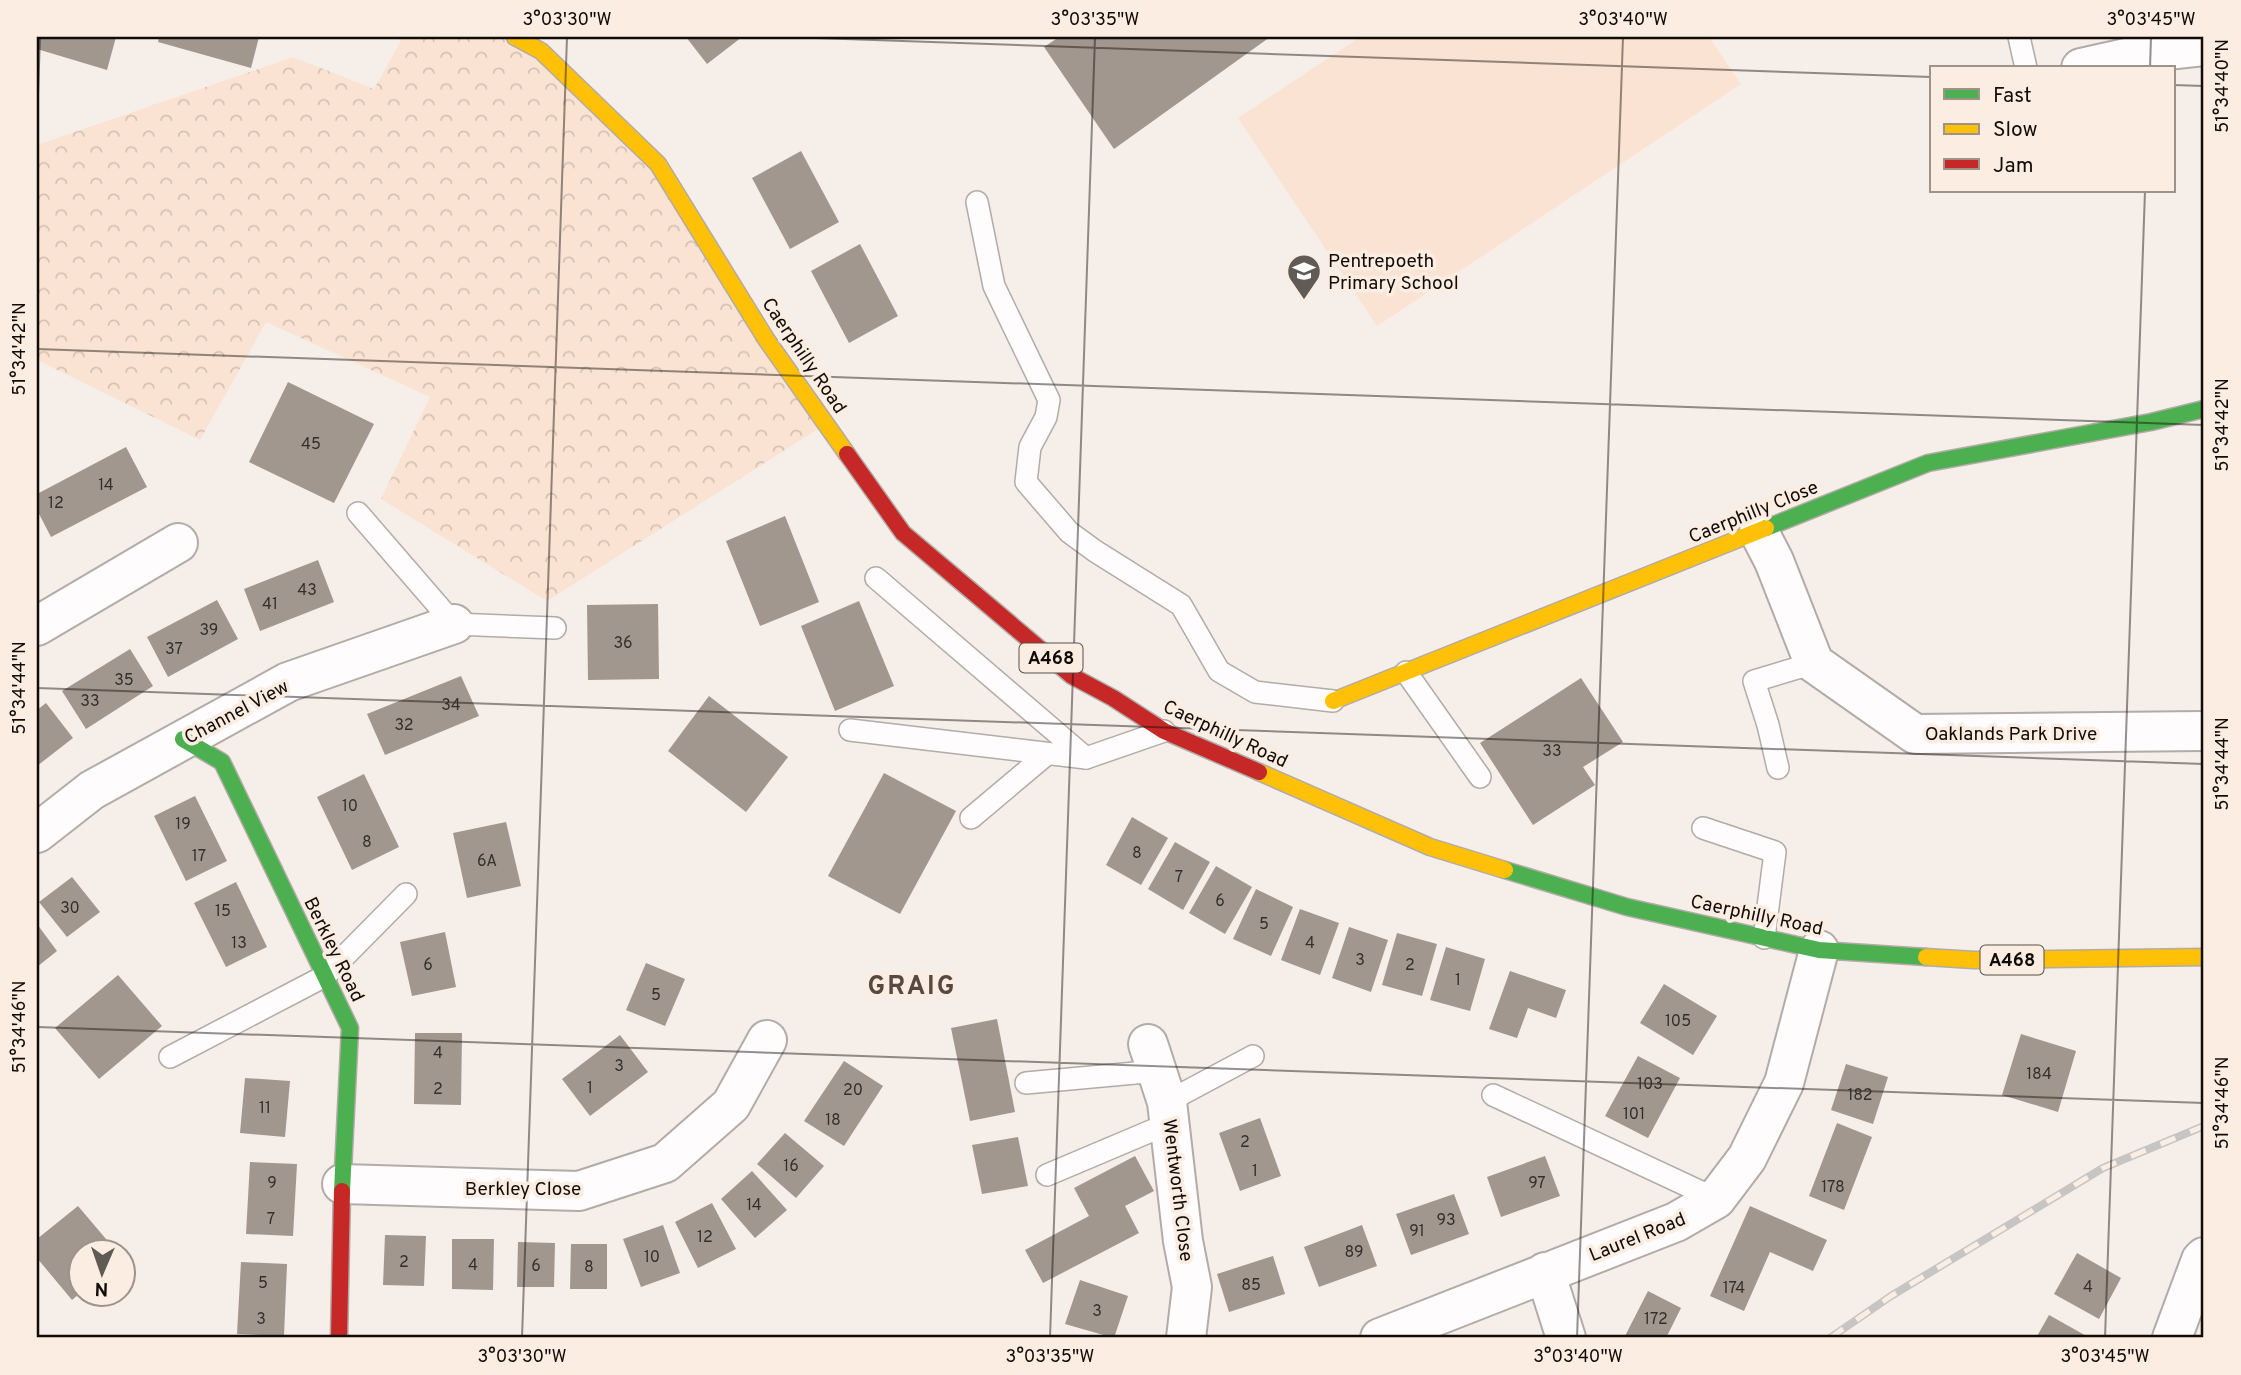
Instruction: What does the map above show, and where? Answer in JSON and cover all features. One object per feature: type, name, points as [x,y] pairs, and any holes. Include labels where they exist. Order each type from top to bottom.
[{"type":"main road","name":"Caerphilly Road","points":[[515,37],[541,51],[658,163],[766,339],[903,533],[1072,676],[1113,698],[1164,731],[1430,847],[1627,906],[1763,938],[1819,950],[1974,960],[2204,957]]},
{"type":"main road","name":"Caerphilly Close","points":[[1333,701],[1928,463],[2151,422],[2204,409]]},
{"type":"main road","name":"Berkley Road","points":[[183,739],[222,762],[350,1028],[342,1184],[339,1338]]},
{"type":"street","points":[[2090,66],[2157,51],[2204,46]]},
{"type":"street","points":[[1759,532],[1774,561],[1814,663]]},
{"type":"street","points":[[37,626],[178,542]]},
{"type":"street","name":"Channel View","points":[[37,833],[92,790],[288,682],[454,624]]},
{"type":"street","name":"Oaklands Park Drive","points":[[1814,663],[1915,734],[2204,731]]},
{"type":"street","name":"Laurel Road","points":[[1380,1338],[1676,1222],[1716,1199],[1748,1158],[1784,1083],[1819,950]]},
{"type":"street","name":"Berkley Close","points":[[342,1184],[579,1191],[665,1163],[732,1105],[767,1040]]},
{"type":"street","name":"Wentworth Close","points":[[1161,1085],[1192,1287],[1185,1338]]},
{"type":"street","points":[[2172,1338],[2204,1257]]},
{"type":"street","points":[[1545,1272],[1566,1338]]},
{"type":"lane","points":[[2019,37],[2026,66]]},
{"type":"lane","points":[[977,202],[994,286],[1049,400],[1046,417],[1030,447],[1026,482],[1069,532],[1181,605],[1219,671],[1255,692],[1333,701]]},
{"type":"lane","points":[[358,513],[454,624],[555,628]]},
{"type":"lane","points":[[876,579],[1086,758]]},
{"type":"lane","points":[[1778,768],[1754,681],[1814,663]]},
{"type":"lane","points":[[1406,672],[1480,777]]},
{"type":"lane","points":[[850,730],[1086,758],[1164,731]]},
{"type":"lane","points":[[971,818],[1047,754]]},
{"type":"lane","points":[[1703,828],[1775,852],[1763,938]]},
{"type":"lane","points":[[170,1057],[325,976],[406,894]]},
{"type":"lane","points":[[1026,1083],[1161,1085],[1253,1056]]},
{"type":"lane","points":[[1047,1175],[1161,1085]]},
{"type":"lane","points":[[1493,1095],[1716,1199]]},
{"type":"green space","points":[[396,37],[515,37],[658,164],[826,424],[547,601],[381,499],[430,397],[266,322],[200,440],[37,360],[37,145],[293,57],[374,89],[401,41]]},
{"type":"green space","points":[[1360,37],[1709,37],[1741,84],[1377,326],[1238,118]]},
{"type":"building","points":[[37,37],[116,37],[107,70],[37,49]]},
{"type":"building","points":[[159,37],[259,37],[251,68],[158,42]]},
{"type":"building","points":[[686,37],[742,37],[707,64]]},
{"type":"building","points":[[1059,37],[1270,37],[1114,149],[1044,47]]},
{"type":"building","points":[[801,151],[839,222],[790,249],[752,178]]},
{"type":"building","points":[[860,244],[898,316],[849,343],[811,271]]},
{"type":"building","points":[[288,382],[374,424],[334,503],[249,462]]},
{"type":"building","points":[[126,447],[147,487],[51,537],[37,510],[37,494]]},
{"type":"building","points":[[785,516],[819,602],[760,626],[726,541]]},
{"type":"building","points":[[318,560],[334,602],[260,631],[244,589]]},
{"type":"building","points":[[217,600],[238,639],[168,677],[147,637]]},
{"type":"building","points":[[859,601],[894,686],[835,711],[801,626]]},
{"type":"building","points":[[658,604],[659,679],[588,680],[587,605]]},
{"type":"building","points":[[130,649],[153,686],[86,729],[62,691]]},
{"type":"building","points":[[461,676],[479,716],[385,755],[367,714]]},
{"type":"building","points":[[1581,678],[1623,742],[1583,767],[1595,785],[1533,825],[1480,743]]},
{"type":"building","points":[[709,696],[788,757],[746,812],[668,751]]},
{"type":"building","points":[[46,703],[73,738],[37,766],[37,710]]},
{"type":"building","points":[[884,773],[956,811],[900,914],[828,876]]},
{"type":"building","points":[[364,774],[399,847],[352,870],[317,797]]},
{"type":"building","points":[[195,796],[227,861],[186,881],[154,816]]},
{"type":"building","points":[[1132,817],[1168,838],[1141,885],[1106,865]]},
{"type":"building","points":[[506,822],[521,886],[467,898],[453,833]]},
{"type":"building","points":[[1175,842],[1210,862],[1183,910],[1148,889]]},
{"type":"building","points":[[1216,866],[1252,887],[1225,934],[1189,913]]},
{"type":"building","points":[[72,877],[100,912],[67,937],[39,902]]},
{"type":"building","points":[[236,882],[267,947],[226,967],[194,903]]},
{"type":"building","points":[[1256,889],[1293,907],[1271,956],[1233,939]]},
{"type":"building","points":[[1300,909],[1339,923],[1320,975],[1281,960]]},
{"type":"building","points":[[37,924],[57,951],[37,967]]},
{"type":"building","points":[[1349,927],[1388,940],[1371,992],[1332,978]]},
{"type":"building","points":[[445,932],[456,987],[412,996],[400,942]]},
{"type":"building","points":[[1397,933],[1437,944],[1422,996],[1382,985]]},
{"type":"building","points":[[1446,947],[1485,959],[1470,1011],[1430,1000]]},
{"type":"building","points":[[646,963],[685,979],[665,1026],[626,1010]]},
{"type":"building","points":[[1510,971],[1566,990],[1556,1018],[1528,1008],[1517,1038],[1489,1029]]},
{"type":"building","points":[[118,975],[162,1026],[99,1079],[55,1028]]},
{"type":"building","points":[[1664,984],[1717,1016],[1693,1055],[1640,1023]]},
{"type":"building","points":[[997,1019],[1015,1112],[970,1121],[951,1028]]},
{"type":"building","points":[[415,1033],[462,1033],[461,1105],[414,1104]]},
{"type":"building","points":[[2021,1034],[2076,1051],[2058,1112],[2002,1095]]},
{"type":"building","points":[[620,1035],[648,1072],[590,1116],[562,1079]]},
{"type":"building","points":[[1638,1056],[1680,1078],[1648,1138],[1605,1116]]},
{"type":"building","points":[[844,1061],[883,1086],[844,1146],[804,1121]]},
{"type":"building","points":[[1846,1064],[1888,1077],[1873,1124],[1831,1110]]},
{"type":"building","points":[[245,1078],[290,1081],[285,1137],[240,1133]]},
{"type":"building","points":[[1260,1118],[1281,1176],[1240,1191],[1219,1133]]},
{"type":"building","points":[[1837,1123],[1872,1137],[1844,1210],[1809,1196]]},
{"type":"building","points":[[785,1133],[824,1166],[796,1198],[757,1164]]},
{"type":"building","points":[[1018,1137],[1028,1186],[982,1194],[972,1145]]},
{"type":"building","points":[[1135,1156],[1154,1191],[1125,1206],[1139,1233],[1043,1283],[1025,1250],[1089,1216],[1074,1188]]},
{"type":"building","points":[[1545,1156],[1560,1196],[1501,1217],[1487,1177]]},
{"type":"building","points":[[250,1162],[297,1164],[293,1236],[246,1234]]},
{"type":"building","points":[[752,1171],[787,1210],[755,1238],[721,1199]]},
{"type":"building","points":[[1454,1194],[1469,1234],[1411,1255],[1396,1214]]},
{"type":"building","points":[[712,1203],[736,1249],[698,1268],[675,1222]]},
{"type":"building","points":[[78,1206],[105,1238],[66,1238],[66,1293],[37,1258],[37,1239]]},
{"type":"building","points":[[1750,1206],[1827,1240],[1813,1271],[1770,1252],[1744,1311],[1710,1296]]},
{"type":"building","points":[[663,1225],[680,1273],[641,1287],[623,1239]]},
{"type":"building","points":[[1362,1225],[1377,1266],[1319,1287],[1304,1247]]},
{"type":"building","points":[[385,1235],[426,1236],[424,1286],[383,1285]]},
{"type":"building","points":[[452,1239],[494,1239],[493,1290],[452,1289]]},
{"type":"building","points":[[518,1242],[555,1243],[554,1287],[517,1287]]},
{"type":"building","points":[[571,1244],[607,1244],[607,1289],[570,1289]]},
{"type":"building","points":[[2077,1253],[2121,1278],[2099,1319],[2054,1294]]},
{"type":"building","points":[[1273,1256],[1285,1294],[1229,1312],[1217,1274]]},
{"type":"building","points":[[241,1262],[287,1264],[284,1336],[237,1334]]},
{"type":"building","points":[[1080,1280],[1128,1296],[1114,1338],[1065,1324]]},
{"type":"building","points":[[1648,1291],[1681,1308],[1666,1338],[1624,1338]]},
{"type":"building","points":[[2049,1315],[2090,1338],[2036,1338]]},
{"type":"railway","points":[[1830,1338],[1891,1296],[2103,1168],[2204,1126]]},
{"type":"traffic: fast","points":[[1766,528],[1928,463],[2151,422],[2204,409]]},
{"type":"traffic: fast","points":[[183,739],[222,762],[350,1028],[342,1191]]},
{"type":"traffic: fast","points":[[1505,870],[1627,907],[1819,950],[1926,957]]},
{"type":"traffic: slow","points":[[515,37],[541,51],[658,164],[766,339],[847,454]]},
{"type":"traffic: slow","points":[[1333,701],[1766,528]]},
{"type":"traffic: slow","points":[[1259,772],[1430,847],[1505,870]]},
{"type":"traffic: slow","points":[[1926,957],[1974,960],[2204,957]]},
{"type":"traffic: jam","points":[[847,454],[903,533],[1072,676],[1113,698],[1164,731],[1259,772]]},
{"type":"traffic: jam","points":[[339,1338],[342,1191]]},
{"type":"place","name":"Pentrepoeth Primary School","points":[[1304,301]]},
{"type":"district","name":"GRAIG","points":[[912,985]]}]
